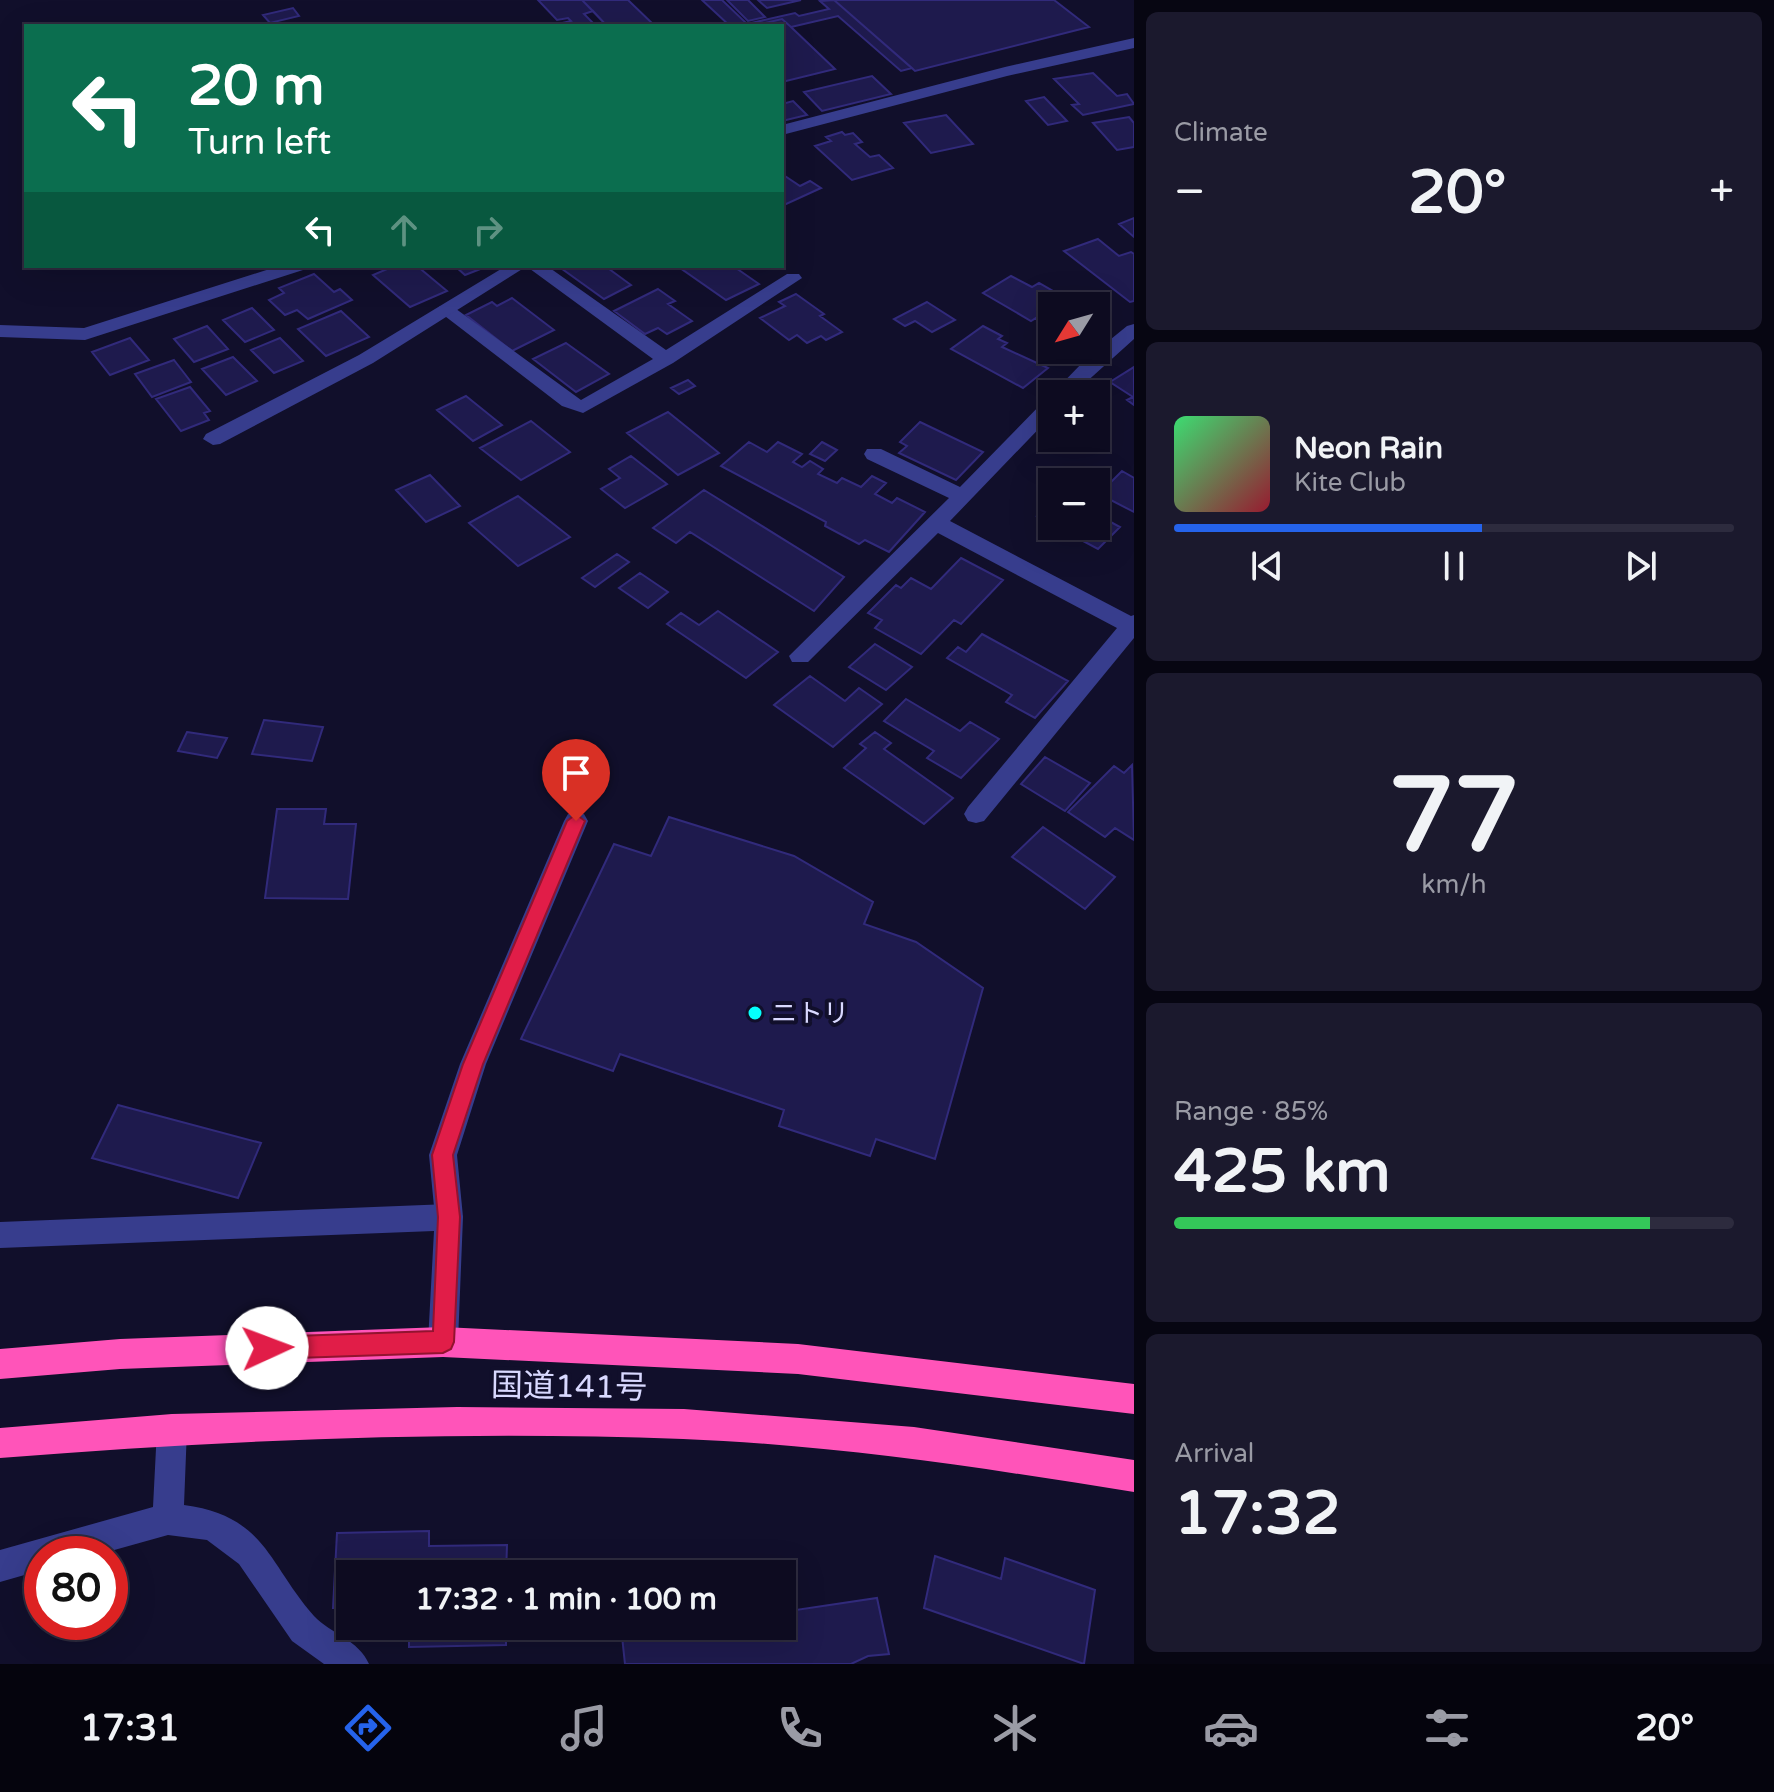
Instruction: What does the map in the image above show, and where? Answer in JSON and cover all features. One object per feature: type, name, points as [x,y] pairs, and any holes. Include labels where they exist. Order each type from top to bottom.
[{"type":"highway","name":"国道141号","points":[[0,1364],[120,1354],[443,1342],[798,1359],[1134,1399]]},
{"type":"highway","name":"国道141号","points":[[0,1443],[172,1429],[457,1422],[684,1424],[914,1442],[1134,1476]]},
{"type":"street","points":[[784,129],[1005,72],[1134,43]]},
{"type":"street","points":[[0,331],[85,334],[291,268]]},
{"type":"street","points":[[213,439],[366,359],[515,268]]},
{"type":"street","points":[[538,268],[666,359]]},
{"type":"street","points":[[446,310],[569,402],[583,407],[666,359],[793,278]]},
{"type":"street","points":[[1076,380],[1134,330]]},
{"type":"street","points":[[800,656],[1038,418]]},
{"type":"street","points":[[874,454],[962,496]]},
{"type":"street","points":[[936,523],[1132,625],[976,814]]},
{"type":"street","points":[[443,1342],[449,1217],[443,1155],[473,1064],[576,821]]},
{"type":"street","points":[[0,1235],[449,1217]]},
{"type":"street","points":[[168,1519],[172,1429]]},
{"type":"street","points":[[107,1536],[168,1519],[213,1525],[250,1553],[304,1629],[352,1664]]},
{"type":"street","points":[[0,1566],[24,1559]]},
{"type":"building","points":[[538,0],[582,0],[593,11],[584,14],[594,24],[558,24],[571,21],[568,18],[557,20]]},
{"type":"building","points":[[538,0],[628,0],[653,24],[605,24],[593,11],[584,14],[594,24],[558,24],[571,21],[568,18],[557,20]]},
{"type":"building","points":[[582,0],[628,0],[653,24],[605,24]]},
{"type":"building","points":[[702,0],[722,0],[747,24],[728,24]]},
{"type":"building","points":[[702,0],[722,0],[747,24],[728,24]]},
{"type":"building","points":[[727,0],[748,0],[765,17],[748,21]]},
{"type":"building","points":[[758,0],[801,0],[767,8]]},
{"type":"building","points":[[758,0],[801,0],[767,8]]},
{"type":"building","points":[[825,0],[1054,0],[1089,27],[915,71],[912,68],[901,71],[838,16],[791,27],[835,69],[784,82],[784,24],[747,24],[829,9],[820,1]]},
{"type":"building","points":[[834,0],[912,68],[901,71],[838,16],[791,27],[782,19],[747,24],[829,9],[820,1]]},
{"type":"building","points":[[834,0],[1054,0],[1089,27],[915,71]]},
{"type":"building","points":[[293,8],[299,16],[270,23],[263,15]]},
{"type":"building","points":[[782,19],[835,69],[784,82],[784,24],[761,24]]},
{"type":"building","points":[[1093,73],[1117,96],[1127,94],[1134,104],[1083,115],[1072,105],[1079,104],[1054,79]]},
{"type":"building","points":[[872,76],[891,94],[822,111],[804,92]]},
{"type":"building","points":[[1044,97],[1067,121],[1048,125],[1026,101]]},
{"type":"building","points":[[793,101],[807,115],[784,121],[784,103]]},
{"type":"building","points":[[946,115],[973,144],[931,153],[904,123]]},
{"type":"building","points":[[1129,117],[1134,123],[1134,147],[1117,150],[1093,123]]},
{"type":"building","points":[[842,132],[845,135],[853,133],[862,142],[855,144],[870,157],[879,155],[893,168],[852,180],[815,146],[831,141],[826,137]]},
{"type":"building","points":[[784,175],[800,186],[810,181],[821,188],[784,205]]},
{"type":"building","points":[[1134,218],[1134,237],[1119,224]]},
{"type":"building","points":[[1098,239],[1119,256],[1134,254],[1134,301],[1130,302],[1064,251]]},
{"type":"building","points":[[389,268],[419,268],[447,291],[410,307],[373,275]]},
{"type":"building","points":[[457,268],[483,268],[465,275]]},
{"type":"building","points":[[561,268],[608,268],[631,285],[604,299]]},
{"type":"building","points":[[736,268],[759,284],[726,300],[683,270]]},
{"type":"building","points":[[314,274],[334,292],[340,289],[352,300],[308,319],[297,310],[285,315],[269,300],[284,293],[279,288]]},
{"type":"building","points":[[1011,276],[1032,287],[1039,283],[1055,292],[1038,292],[1038,319],[1031,321],[983,293]]},
{"type":"building","points":[[658,289],[675,301],[668,304],[692,321],[667,334],[658,328],[645,334],[614,311]]},
{"type":"building","points":[[796,294],[824,314],[820,316],[842,332],[826,340],[821,336],[807,343],[797,335],[789,340],[760,318],[785,306],[779,302]]},
{"type":"building","points":[[512,298],[554,330],[512,351],[466,315],[492,302],[497,306]]},
{"type":"building","points":[[927,302],[955,320],[932,332],[915,321],[905,326],[894,319]]},
{"type":"building","points":[[252,308],[274,330],[245,342],[223,320]]},
{"type":"building","points":[[341,311],[369,337],[326,356],[298,329]]},
{"type":"building","points":[[207,326],[228,349],[194,362],[174,339]]},
{"type":"building","points":[[983,326],[1002,336],[998,339],[1007,343],[1002,347],[1048,368],[1023,388],[951,349]]},
{"type":"building","points":[[130,338],[149,360],[110,375],[92,352]]},
{"type":"building","points":[[280,338],[303,361],[274,373],[251,350]]},
{"type":"building","points":[[566,343],[609,374],[576,392],[533,359]]},
{"type":"building","points":[[233,357],[257,381],[226,395],[202,369]]},
{"type":"building","points":[[174,360],[191,382],[152,397],[135,374]]},
{"type":"building","points":[[1134,367],[1134,405],[1127,400],[1133,397],[1110,382]]},
{"type":"building","points":[[688,380],[695,386],[679,394],[671,388]]},
{"type":"building","points":[[190,387],[210,411],[204,413],[209,420],[181,431],[156,399]]},
{"type":"building","points":[[466,396],[502,425],[473,441],[437,410]]},
{"type":"building","points":[[668,412],[719,453],[678,475],[627,433]]},
{"type":"building","points":[[531,421],[570,452],[521,480],[480,448]]},
{"type":"building","points":[[920,422],[983,452],[956,480],[899,453],[907,446],[900,442]]},
{"type":"building","points":[[749,442],[767,452],[778,442],[802,454],[793,462],[802,467],[810,461],[823,469],[818,474],[837,483],[842,478],[861,487],[872,476],[886,483],[875,494],[892,503],[897,498],[925,512],[889,552],[865,540],[859,544],[825,526],[826,522],[721,466]]},
{"type":"building","points":[[822,442],[837,450],[825,461],[810,454]]},
{"type":"building","points":[[631,456],[667,484],[625,508],[601,489],[620,478],[609,469]]},
{"type":"building","points":[[1122,471],[1134,478],[1134,512],[1110,500],[1110,483]]},
{"type":"building","points":[[430,475],[460,506],[426,522],[396,490]]},
{"type":"building","points":[[704,490],[844,577],[814,611],[690,532],[676,543],[653,528]]},
{"type":"building","points":[[518,496],[570,537],[518,566],[469,523]]},
{"type":"building","points":[[1110,522],[1120,527],[1110,537]]},
{"type":"building","points":[[1081,540],[1107,540],[1098,549]]},
{"type":"building","points":[[617,554],[629,562],[595,587],[582,578]]},
{"type":"building","points":[[961,558],[1003,580],[961,624],[954,620],[921,654],[875,628],[882,620],[868,613],[896,585],[901,588],[911,578],[931,589]]},
{"type":"building","points":[[640,573],[668,592],[648,608],[619,588]]},
{"type":"building","points":[[718,611],[778,652],[746,678],[667,624],[681,613],[699,625]]},
{"type":"building","points":[[982,634],[1068,681],[1035,718],[1006,702],[1012,695],[947,658],[958,647],[966,652]]},
{"type":"building","points":[[875,644],[912,667],[886,690],[849,667]]},
{"type":"building","points":[[810,676],[845,701],[859,688],[882,704],[833,747],[774,705]]},
{"type":"building","points":[[906,699],[960,731],[970,722],[999,739],[961,778],[927,758],[934,751],[884,721]]},
{"type":"building","points":[[264,720],[323,727],[312,761],[252,754]]},
{"type":"building","points":[[187,732],[227,738],[217,758],[178,751]]},
{"type":"building","points":[[875,732],[891,743],[884,749],[953,798],[924,824],[844,768],[866,748],[860,744]]},
{"type":"building","points":[[1045,757],[1090,783],[1065,811],[1021,784]]},
{"type":"building","points":[[1132,765],[1134,840],[1115,828],[1105,837],[1068,812],[1114,766],[1124,773]]},
{"type":"building","points":[[277,809],[326,809],[324,824],[356,824],[348,899],[265,898]]},
{"type":"building","name":"ニトリ","points":[[669,817],[794,856],[873,902],[864,924],[916,942],[983,988],[935,1159],[876,1139],[870,1156],[779,1126],[784,1110],[620,1054],[613,1071],[521,1039],[614,844],[651,856]]},
{"type":"building","points":[[1043,827],[1115,877],[1085,909],[1012,857]]},
{"type":"building","points":[[118,1105],[261,1143],[238,1198],[92,1158]]},
{"type":"building","points":[[429,1531],[429,1546],[507,1545],[506,1560],[336,1560],[336,1608],[333,1608],[337,1533]]},
{"type":"building","points":[[935,1556],[1001,1579],[1005,1558],[1095,1590],[1084,1664],[924,1608]]},
{"type":"building","points":[[877,1598],[889,1654],[868,1656],[851,1664],[625,1664],[622,1640],[796,1640],[796,1610]]},
{"type":"building","points":[[409,1640],[506,1640],[506,1645],[409,1647]]},
{"type":"place","name":"ニトリ","points":[[755,1013]]},
{"type":"route","points":[[267,1348],[443,1342],[449,1217],[443,1155],[473,1064],[576,821]]}]
